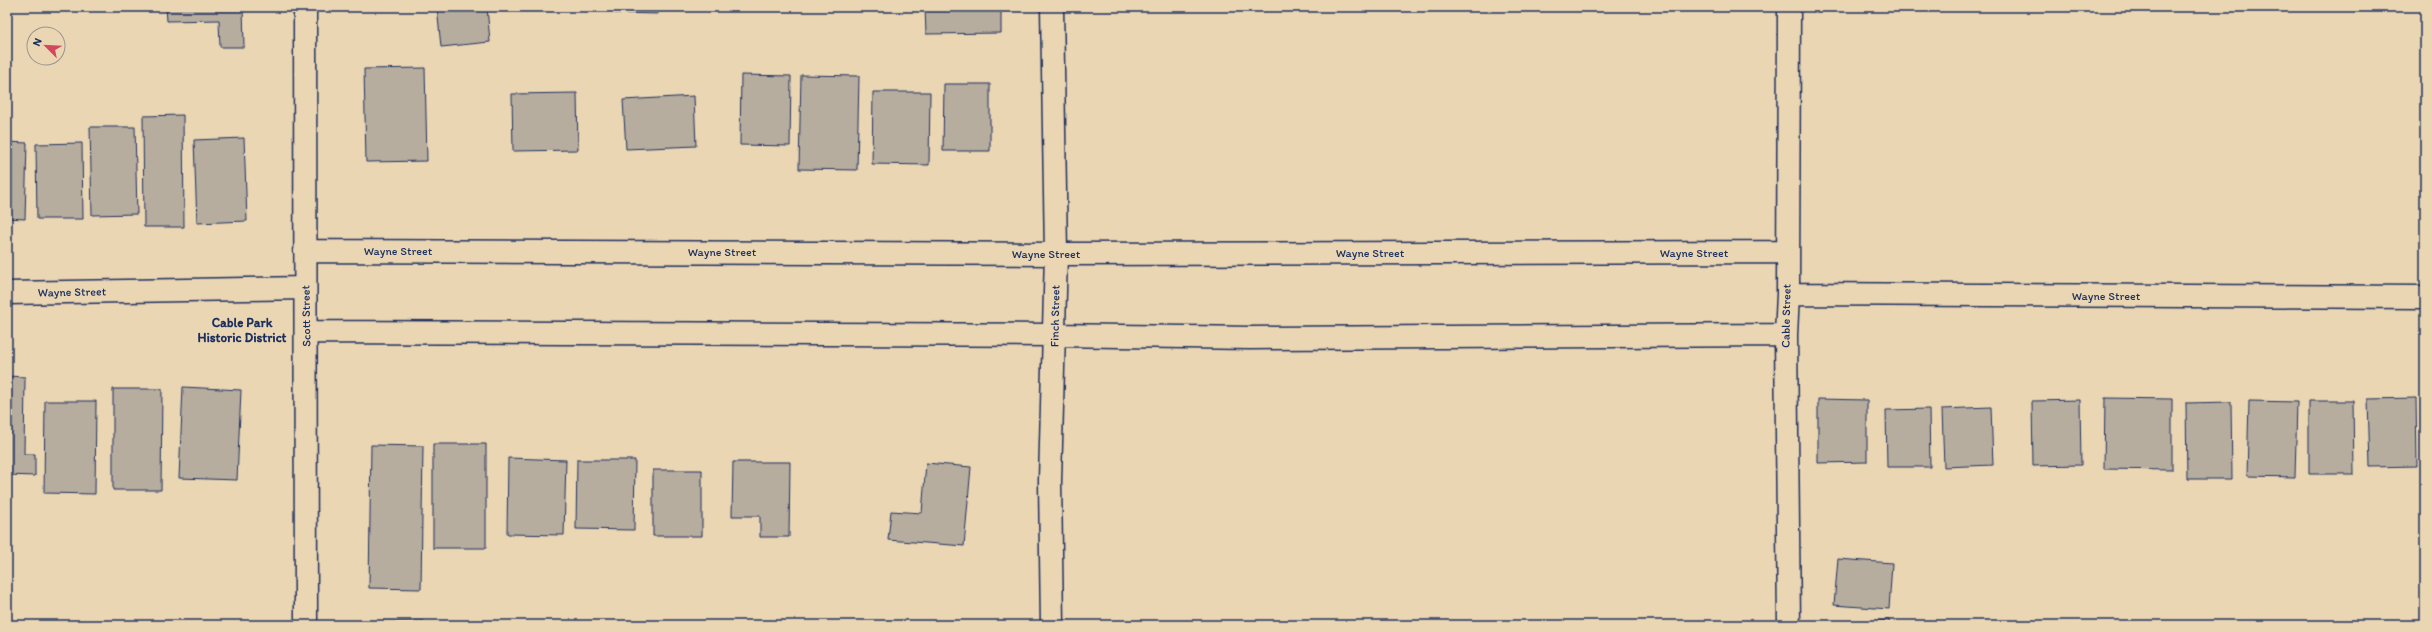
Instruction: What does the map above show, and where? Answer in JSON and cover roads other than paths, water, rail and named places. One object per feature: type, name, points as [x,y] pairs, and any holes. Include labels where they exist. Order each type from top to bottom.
[{"type":"street","name":"Scott Street","points":[[305,7],[306,625]]},
{"type":"street","name":"Finch Street","points":[[1052,7],[1056,254],[1050,481],[1052,625]]},
{"type":"street","name":"Cable Street","points":[[1789,7],[1786,252],[1788,294],[1786,335],[1789,625]]},
{"type":"street","name":"Wayne Street","points":[[305,251],[1056,254],[1786,252]]},
{"type":"street","name":"Wayne Street","points":[[7,293],[305,288]]},
{"type":"street","name":"Wayne Street","points":[[1788,294],[2425,298]]},
{"type":"street","points":[[306,332],[1055,335],[1250,338],[1786,335]]},
{"type":"district","name":"Cable Park Historic District","points":[[242,330]]}]
